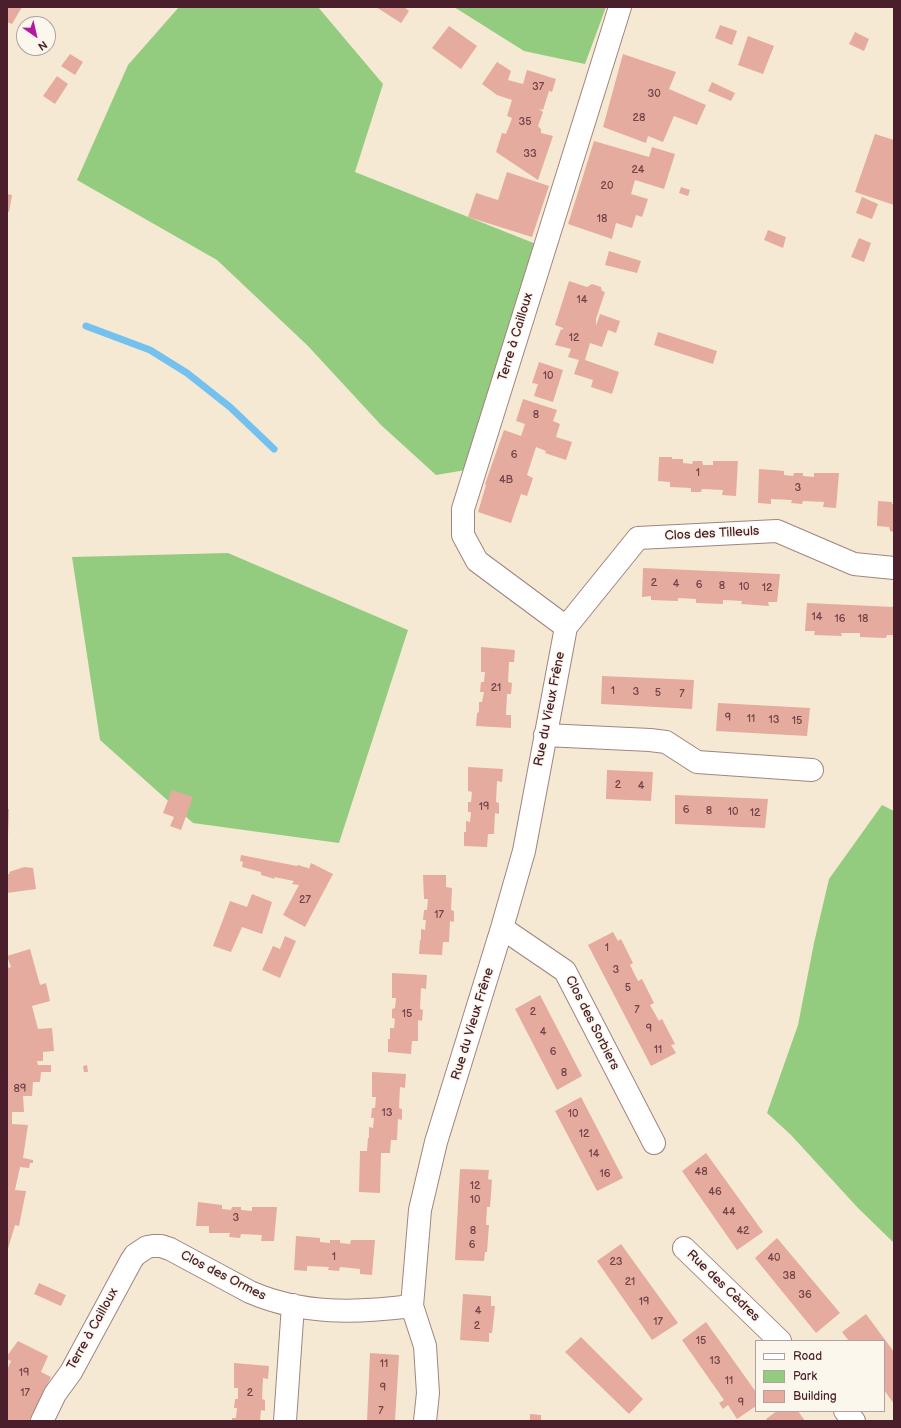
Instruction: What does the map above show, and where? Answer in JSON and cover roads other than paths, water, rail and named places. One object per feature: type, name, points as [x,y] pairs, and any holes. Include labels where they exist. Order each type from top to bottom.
[{"type":"street","name":"Terre à Cailloux","points":[[566,627],[477,561],[463,535],[462,509],[620,7]]},
{"type":"street","name":"Clos des Tilleuls","points":[[566,627],[638,538],[777,531],[854,564],[894,568]]},
{"type":"street","name":"Rue du Vieux Frêne","points":[[425,1421],[428,1393],[425,1346],[412,1306],[420,1210],[436,1142],[502,928],[524,851],[566,627]]},
{"type":"street","points":[[545,735],[666,742],[697,762],[812,770]]},
{"type":"street","name":"Clos des Sorbiers","points":[[502,928],[565,971],[654,1143]]},
{"type":"street","name":"Terre à Cailloux","points":[[42,1421],[55,1394],[71,1372],[131,1261],[135,1255],[142,1250],[153,1246]]},
{"type":"street","name":"Clos des Ormes","points":[[153,1246],[170,1249],[261,1296],[293,1305],[324,1310],[356,1311],[412,1306]]},
{"type":"street","name":"Rue des Cèdres","points":[[684,1248],[779,1340]]},
{"type":"street","points":[[285,1421],[293,1305]]},
{"type":"street","points":[[847,1412],[854,1421]]},
{"type":"waterway","points":[[86,326],[150,350],[187,373],[230,407],[274,449]]}]
